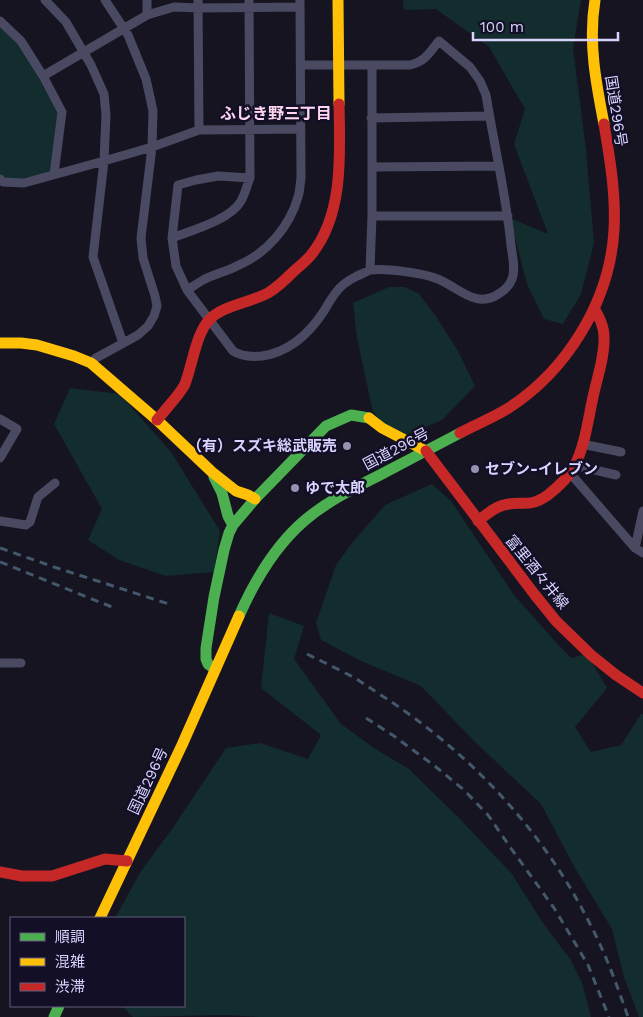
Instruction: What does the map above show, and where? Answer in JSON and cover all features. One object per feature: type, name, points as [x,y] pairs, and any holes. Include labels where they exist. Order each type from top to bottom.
[{"type":"main road","points":[[157,420],[184,386],[199,337],[209,320],[222,311],[262,297],[279,286],[311,255],[324,234],[333,210],[340,158],[338,0]]},
{"type":"main road","name":"国道296号","points":[[100,917],[182,745],[245,603],[276,552],[289,536],[304,521],[337,497],[506,409],[530,392],[553,370],[569,351],[582,331],[594,308],[604,281],[614,230],[613,193],[594,66],[592,32],[595,0]]},
{"type":"main road","points":[[478,521],[498,507],[507,504],[536,502],[561,483],[572,469],[582,444],[604,348],[605,335],[601,319],[594,308]]},
{"type":"main road","points":[[0,343],[37,345],[90,363],[157,420],[212,472],[236,491],[255,499]]},
{"type":"main road","points":[[215,668],[208,664],[206,648],[224,550],[233,525],[255,499],[326,426],[351,415],[368,418],[382,428],[426,451]]},
{"type":"main road","name":"富里酒々井線","points":[[426,451],[546,609],[593,656],[619,678],[643,693]]},
{"type":"main road","points":[[212,472],[222,492],[228,518],[233,525]]},
{"type":"main road","points":[[0,872],[22,876],[52,876],[106,858],[127,861]]},
{"type":"street","points":[[45,0],[66,22],[91,66],[104,94],[106,115],[104,161],[93,257],[123,344]]},
{"type":"street","points":[[90,363],[138,335],[148,326],[157,306],[143,258],[141,238],[152,146],[153,111],[146,79],[128,35],[111,4],[105,0]]},
{"type":"street","points":[[147,0],[147,15]]},
{"type":"street","points":[[43,76],[147,15],[174,7],[198,4],[300,3],[301,178],[299,196],[292,214],[270,244],[256,256],[187,290]]},
{"type":"street","points":[[198,4],[199,130]]},
{"type":"street","points":[[172,238],[216,221],[229,213],[241,201],[250,178],[249,4]]},
{"type":"street","points":[[0,20],[21,41],[43,76],[62,112],[54,174]]},
{"type":"street","points":[[250,178],[218,176],[178,185],[172,238],[176,266],[187,290],[233,351],[239,355],[255,357],[272,354],[288,348],[305,336],[343,284],[370,270],[385,270],[438,278],[470,297],[481,299],[494,297],[504,290],[512,278],[514,267],[508,216],[486,96],[480,81],[470,66],[439,40],[425,58],[420,62],[410,65],[301,65]]},
{"type":"street","points":[[370,270],[372,64]]},
{"type":"street","points":[[371,118],[489,116]]},
{"type":"street","points":[[0,179],[3,182],[24,183],[104,161],[199,130],[301,129]]},
{"type":"street","points":[[372,168],[499,166]]},
{"type":"street","points":[[372,216],[508,216]]},
{"type":"street","points":[[0,420],[17,429],[0,458]]},
{"type":"street","points":[[582,444],[621,452]]},
{"type":"street","points":[[572,469],[616,475]]},
{"type":"street","points":[[572,469],[639,550]]},
{"type":"street","points":[[0,521],[26,525],[30,522],[38,497],[55,484]]},
{"type":"street","points":[[639,550],[643,511]]},
{"type":"street","points":[[0,663],[21,663]]},
{"type":"green space","points":[[403,0],[581,0],[573,48],[586,150],[594,243],[581,294],[563,324],[544,319],[527,284],[510,218],[548,234],[514,144],[525,109],[489,47],[436,9],[404,10]]},
{"type":"green space","points":[[0,25],[19,43],[58,113],[52,172],[18,180],[12,180],[0,175]]},
{"type":"green space","points":[[389,287],[405,287],[419,294],[458,351],[475,386],[442,420],[406,435],[387,427],[373,412],[357,338],[353,303]]},
{"type":"green space","points":[[70,388],[120,394],[171,452],[220,531],[214,572],[166,576],[119,560],[88,540],[102,509],[54,424]]},
{"type":"green space","points":[[432,484],[451,501],[514,595],[554,640],[571,658],[587,654],[607,688],[575,727],[591,752],[621,745],[641,714],[643,714],[643,1017],[639,1017],[624,977],[612,929],[575,868],[541,804],[475,742],[421,686],[363,662],[321,640],[316,623],[336,565],[352,543],[385,505]]},
{"type":"green space","points":[[269,613],[304,626],[294,659],[341,724],[377,750],[409,769],[512,874],[543,923],[570,959],[582,983],[591,1017],[260,1017],[225,1015],[133,1017],[123,1007],[185,1007],[185,917],[116,917],[141,871],[172,829],[226,748],[260,743],[308,759],[321,735],[261,688]]},
{"type":"railway","points":[[0,548],[172,605]]},
{"type":"railway","points":[[0,562],[112,607]]},
{"type":"railway","points":[[307,654],[355,678],[418,721],[476,770],[503,797],[550,857],[571,889],[600,945],[628,1017]]},
{"type":"railway","points":[[366,718],[436,767],[464,790],[488,815],[554,908],[572,938],[588,965],[609,1017]]},
{"type":"traffic: fast","points":[[215,669],[208,664],[206,648],[224,550],[233,525],[255,499],[326,426],[351,415],[369,418]]},
{"type":"traffic: fast","points":[[239,616],[251,590],[266,565],[293,531],[304,521],[340,496],[460,433]]},
{"type":"traffic: fast","points":[[214,477],[222,493],[228,516],[233,525]]},
{"type":"traffic: fast","points":[[54,1017],[59,1007]]},
{"type":"traffic: slow","points":[[338,0],[339,104]]},
{"type":"traffic: slow","points":[[595,0],[592,31],[593,47],[604,124]]},
{"type":"traffic: slow","points":[[0,343],[37,345],[91,363],[157,420],[212,472],[236,491],[255,499]]},
{"type":"traffic: slow","points":[[369,418],[382,428],[426,451]]},
{"type":"traffic: slow","points":[[100,917],[182,745],[239,616]]},
{"type":"traffic: jam","points":[[157,420],[183,388],[201,333],[209,320],[222,311],[268,293],[282,283],[311,255],[322,239],[335,203],[338,183],[339,104]]},
{"type":"traffic: jam","points":[[460,433],[507,409],[529,393],[566,354],[582,332],[594,308],[604,283],[611,257],[614,230],[613,190],[604,124]]},
{"type":"traffic: jam","points":[[478,521],[500,506],[530,503],[541,499],[559,486],[574,467],[584,442],[603,352],[603,329],[594,308]]},
{"type":"traffic: jam","points":[[426,451],[556,621],[591,655],[643,693]]},
{"type":"traffic: jam","points":[[0,872],[22,876],[52,876],[105,859],[127,861]]},
{"type":"place","name":"（有）スズキ総武販売","points":[[347,446]]},
{"type":"place","name":"セブン-イレブン","points":[[475,469]]},
{"type":"place","name":"ゆで太郎","points":[[295,488]]},
{"type":"district","name":"ふじき野三丁目","points":[[276,113]]}]
